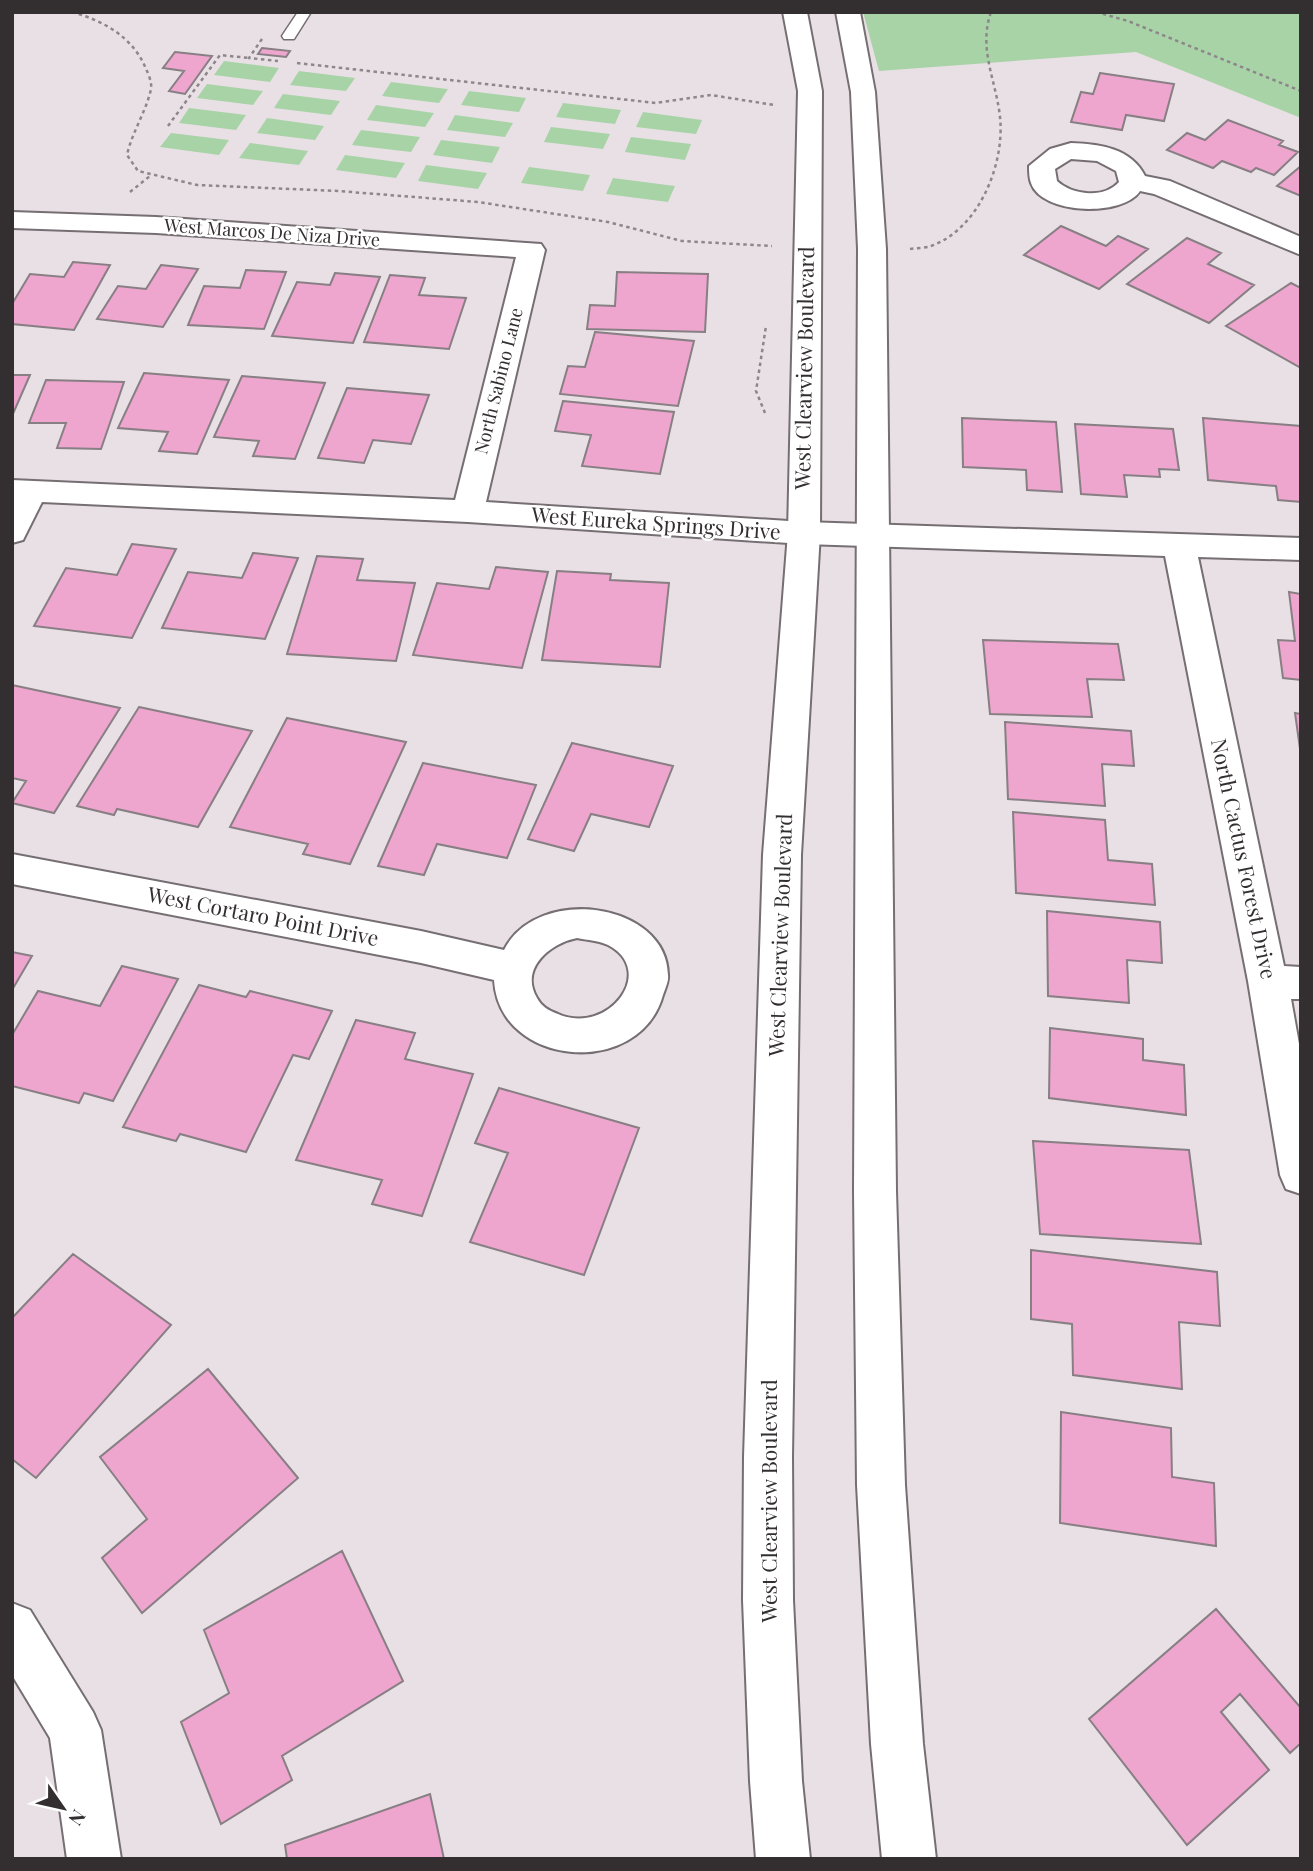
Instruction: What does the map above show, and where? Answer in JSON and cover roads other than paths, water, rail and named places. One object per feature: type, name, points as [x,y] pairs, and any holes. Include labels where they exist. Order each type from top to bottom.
[{"type":"street","name":"West Clearview Boulevard","points":[[783,1859],[776,1781],[768,1600],[768,1443],[782,855],[804,533],[810,91],[795,12]]},
{"type":"street","points":[[848,12],[863,92],[872,249],[871,535],[876,699],[875,1191],[881,1485],[896,1730],[909,1859]]},
{"type":"street","points":[[1132,182],[1161,187],[1301,247]]},
{"type":"street","name":"West Marcos De Niza Drive","points":[[12,220],[156,225],[531,250]]},
{"type":"street","name":"North Sabino Lane","points":[[468,511],[531,250]]},
{"type":"street","name":"West Eureka Springs Drive","points":[[22,491],[468,511],[804,533],[1301,549]]},
{"type":"street","points":[[12,532],[22,491]]},
{"type":"street","name":"North Cactus Forest Drive","points":[[1179,545],[1285,982],[1301,1175]]},
{"type":"street","name":"West Cortaro Point Drive","points":[[12,869],[421,947],[514,968]]},
{"type":"street","points":[[12,1628],[75,1730],[94,1859]]},
{"type":"lane","points":[[289,36],[305,12]]}]
